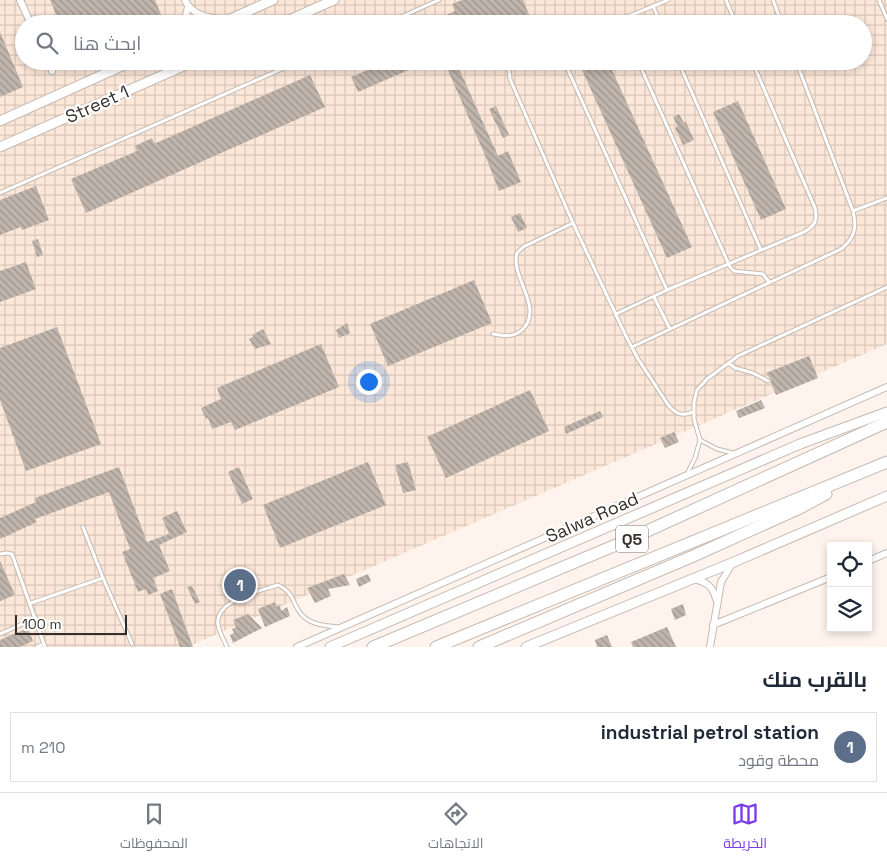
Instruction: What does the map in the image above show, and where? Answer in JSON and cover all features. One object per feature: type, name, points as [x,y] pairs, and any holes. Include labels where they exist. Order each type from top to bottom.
[{"type":"highway","name":"Salwa Road","points":[[373,647],[624,542],[887,422]]},
{"type":"highway","name":"Q5","points":[[436,647],[887,462]]},
{"type":"highway","points":[[479,647],[674,565],[800,508],[867,471]]},
{"type":"main road","points":[[239,15],[273,0]]},
{"type":"main road","points":[[300,15],[334,0]]},
{"type":"main road","name":"Street 1","points":[[0,121],[113,70]]},
{"type":"main road","name":"Street 1","points":[[0,147],[175,70]]},
{"type":"main road","name":"Salwa Road","points":[[330,647],[800,444],[887,412]]},
{"type":"main road","points":[[526,647],[734,562],[887,496]]},
{"type":"street","points":[[20,0],[27,15]]},
{"type":"street","points":[[185,0],[188,7],[202,15]]},
{"type":"street","points":[[186,15],[188,7]]},
{"type":"street","name":"Salwa Road","points":[[297,647],[887,386]]},
{"type":"street","points":[[872,559],[887,553]]},
{"type":"street","points":[[710,647],[723,575],[734,562]]},
{"type":"street","points":[[693,579],[712,587],[717,602]]},
{"type":"street","points":[[713,625],[827,579]]},
{"type":"lane","points":[[405,15],[439,0]]},
{"type":"lane","points":[[635,15],[668,0]]},
{"type":"lane","points":[[726,0],[732,15]]},
{"type":"lane","points":[[773,0],[779,15]]},
{"type":"lane","points":[[879,0],[886,12],[887,19]]},
{"type":"lane","points":[[653,6],[657,15]]},
{"type":"lane","points":[[0,193],[280,70]]},
{"type":"lane","points":[[509,70],[510,79],[573,223],[632,347],[672,410],[681,415],[693,412]]},
{"type":"lane","points":[[568,70],[667,290]]},
{"type":"lane","points":[[642,70],[728,264],[734,271],[763,274],[769,282]]},
{"type":"lane","points":[[682,70],[760,250]]},
{"type":"lane","points":[[616,314],[811,228],[816,222],[817,216],[756,70]]},
{"type":"lane","points":[[632,347],[842,249],[850,242],[855,232],[853,211],[799,70]]},
{"type":"lane","points":[[853,211],[887,198]]},
{"type":"lane","points":[[493,334],[504,336],[518,333],[530,316],[528,302],[516,264],[517,253],[523,247],[573,223]]},
{"type":"lane","points":[[686,475],[696,458],[700,440],[693,412],[695,395],[701,384],[738,356],[887,287]]},
{"type":"lane","points":[[654,296],[670,329]]},
{"type":"lane","points":[[728,363],[735,368],[753,373],[768,381]]},
{"type":"lane","points":[[700,440],[717,449],[735,453]]},
{"type":"lane","points":[[83,527],[132,644]]},
{"type":"lane","points":[[0,554],[12,554],[45,646],[37,647]]},
{"type":"lane","points":[[31,603],[103,578]]},
{"type":"lane","points":[[227,647],[218,625],[226,605],[235,599],[278,585],[288,590],[302,616],[325,626],[342,627]]},
{"type":"lane","points":[[0,634],[36,618]]},
{"type":"shaded area","points":[[0,0],[887,0],[887,344],[187,647],[0,647]]},
{"type":"building","points":[[50,0],[155,0],[161,15],[56,15]]},
{"type":"building","points":[[462,0],[523,0],[529,15],[446,15],[455,11],[452,4]]},
{"type":"building","points":[[0,32],[23,87],[0,97]]},
{"type":"building","points":[[368,70],[409,70],[358,92],[351,77]]},
{"type":"building","points":[[448,70],[460,70],[498,156],[508,151],[521,182],[499,191]]},
{"type":"building","points":[[582,70],[612,70],[692,247],[667,258]]},
{"type":"building","points":[[310,75],[325,107],[86,213],[71,179],[137,151],[135,146],[152,138],[154,143],[156,143]]},
{"type":"building","points":[[738,101],[786,209],[761,220],[713,112]]},
{"type":"building","points":[[496,106],[509,135],[503,138],[489,109]]},
{"type":"building","points":[[679,114],[684,123],[686,122],[694,140],[683,145],[675,128],[678,126],[673,117]]},
{"type":"building","points":[[36,186],[49,220],[22,230],[21,227],[0,235],[0,200]]},
{"type":"building","points":[[520,213],[527,228],[518,232],[511,217]]},
{"type":"building","points":[[38,239],[43,255],[37,257],[32,241]]},
{"type":"building","points":[[26,262],[36,289],[0,302],[0,271]]},
{"type":"building","points":[[474,280],[492,323],[388,366],[370,324]]},
{"type":"building","points":[[347,323],[350,333],[339,338],[336,330]]},
{"type":"building","points":[[57,327],[101,444],[26,471],[0,400],[0,348]]},
{"type":"building","points":[[263,329],[271,344],[255,349],[249,339],[254,336],[252,335]]},
{"type":"building","points":[[321,344],[339,387],[235,430],[231,422],[212,429],[208,418],[206,419],[201,408],[221,399],[217,388]]},
{"type":"building","points":[[809,356],[818,378],[776,395],[771,380],[766,373]]},
{"type":"building","points":[[530,390],[549,431],[446,478],[427,437]]},
{"type":"building","points":[[761,400],[765,408],[739,418],[736,411]]},
{"type":"building","points":[[600,411],[603,417],[566,434],[564,427]]},
{"type":"building","points":[[674,432],[679,442],[665,448],[660,438]]},
{"type":"building","points":[[368,462],[386,505],[280,548],[263,505]]},
{"type":"building","points":[[408,462],[416,490],[403,493],[395,465]]},
{"type":"building","points":[[119,467],[147,542],[169,534],[162,518],[177,511],[187,532],[159,545],[170,571],[153,578],[158,591],[148,595],[146,589],[138,592],[122,552],[130,549],[109,492],[35,519],[37,522],[0,539],[0,518],[36,502],[35,498]]},
{"type":"building","points":[[239,467],[253,499],[242,504],[228,472]]},
{"type":"building","points":[[0,561],[15,595],[0,601]]},
{"type":"building","points":[[344,574],[350,585],[328,589],[331,596],[315,603],[307,588]]},
{"type":"building","points":[[368,574],[371,581],[359,587],[356,579]]},
{"type":"building","points":[[246,578],[251,590],[237,596],[232,584]]},
{"type":"building","points":[[192,586],[200,602],[195,604],[187,587]]},
{"type":"building","points":[[172,589],[193,647],[180,647],[160,594]]},
{"type":"building","points":[[275,602],[276,607],[280,605],[281,611],[287,607],[290,616],[265,627],[258,609]]},
{"type":"building","points":[[683,604],[686,615],[675,620],[671,609]]},
{"type":"building","points":[[248,614],[262,628],[233,643],[230,635],[234,633],[232,629],[236,627],[233,620]]},
{"type":"building","points":[[667,627],[676,647],[633,647],[631,642]]},
{"type":"building","points":[[28,628],[33,641],[20,647],[0,647],[0,640]]},
{"type":"building","points":[[607,635],[612,647],[597,647],[595,640]]},
{"type":"place","name":"industrial petrol station","points":[[240,585]]}]
